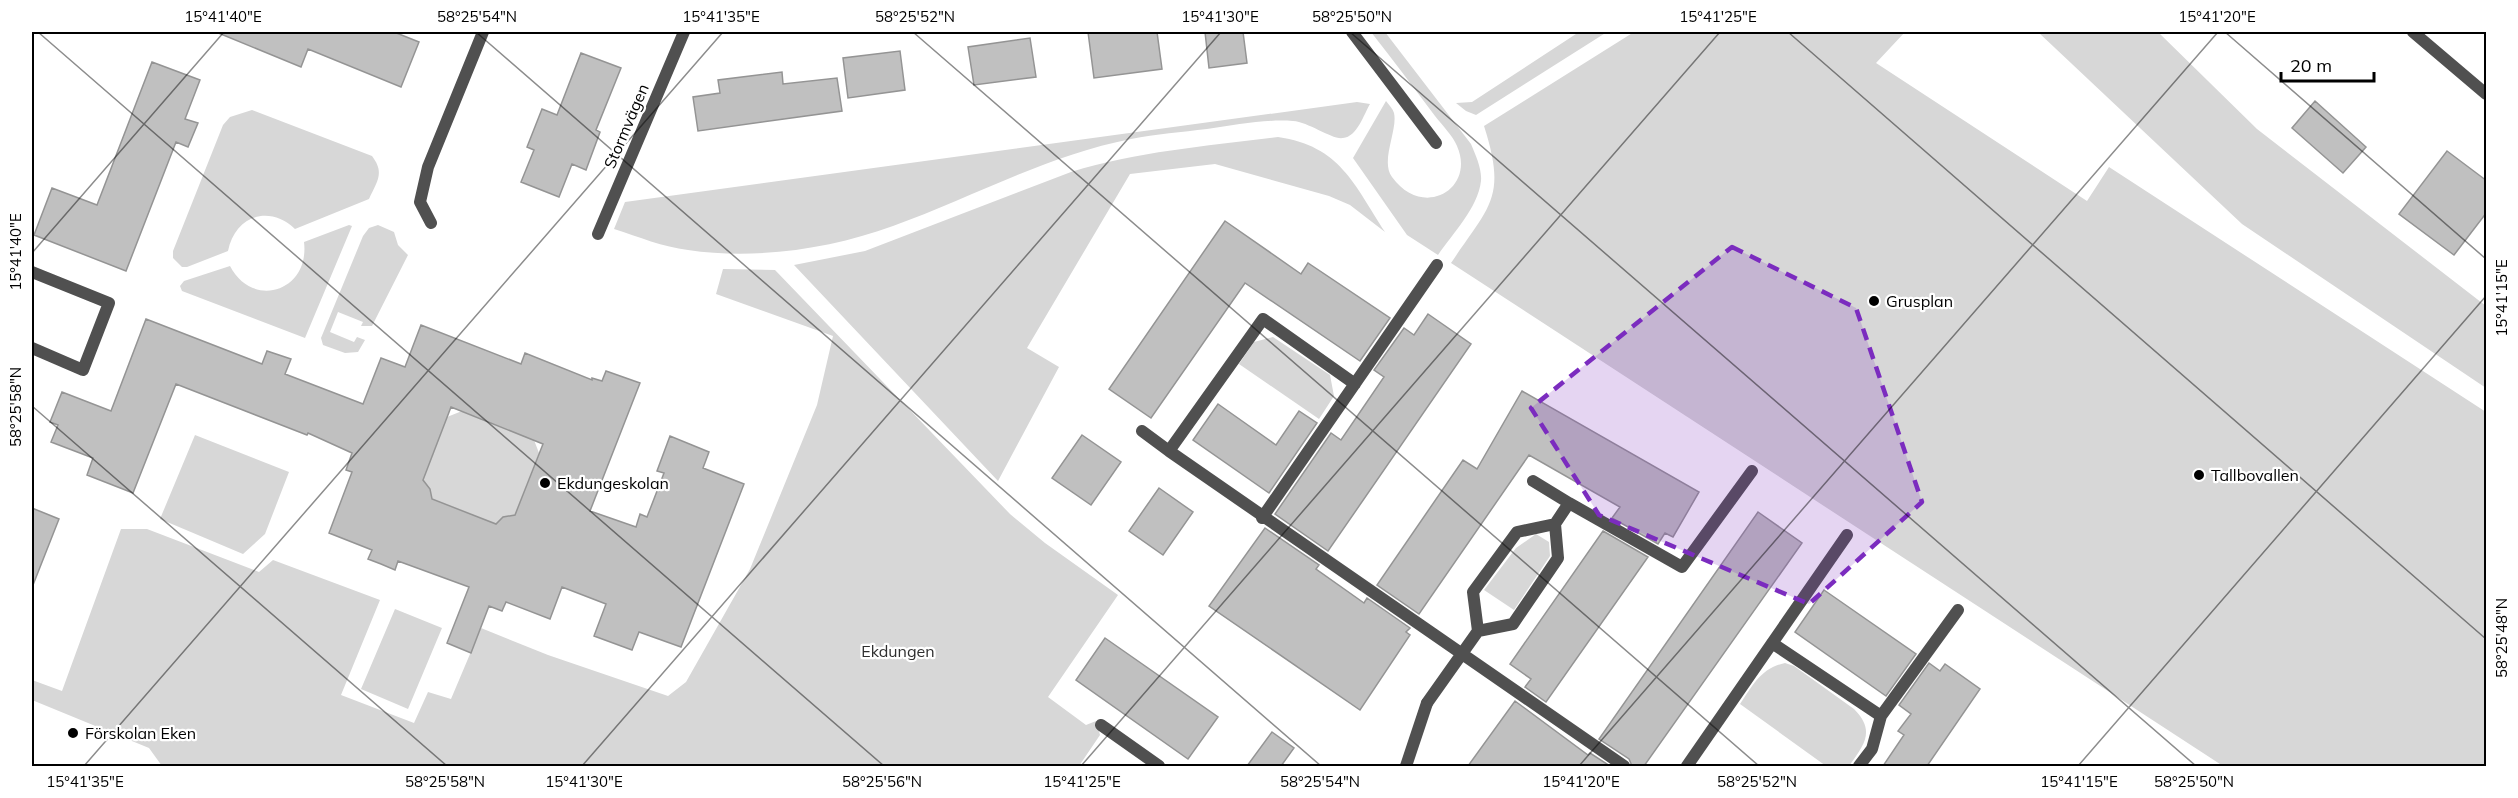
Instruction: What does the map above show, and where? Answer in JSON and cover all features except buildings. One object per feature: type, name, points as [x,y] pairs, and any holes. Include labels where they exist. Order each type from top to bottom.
[{"type":"street","points":[[431,223],[420,202],[428,167],[483,32]]},
{"type":"street","name":"Stormvägen","points":[[598,234],[684,32]]},
{"type":"street","points":[[1352,32],[1436,144]]},
{"type":"street","points":[[2413,32],[2487,94]]},
{"type":"street","points":[[1262,518],[1437,266]]},
{"type":"street","points":[[32,272],[109,303],[83,370],[32,348]]},
{"type":"street","points":[[1170,451],[1263,320],[1355,384]]},
{"type":"street","points":[[1142,432],[1262,518],[1624,766]]},
{"type":"street","points":[[1533,481],[1682,567],[1752,471]]},
{"type":"street","points":[[1478,631],[1513,624],[1558,558],[1555,524],[1569,503]]},
{"type":"street","points":[[1407,766],[1427,703],[1478,631],[1473,592],[1517,532],[1555,524]]},
{"type":"street","points":[[1687,766],[1847,535]]},
{"type":"street","points":[[1859,766],[1872,749],[1881,716],[1958,609]]},
{"type":"street","points":[[1772,643],[1881,716]]},
{"type":"street","points":[[1101,725],[1159,766]]},
{"type":"highlighted area","points":[[1732,247],[1856,308],[1922,502],[1809,604],[1599,515],[1531,408]]},
{"type":"green space","points":[[1371,32],[1385,32],[1471,144],[1478,162],[1481,181],[1475,201],[1438,255],[1407,235],[1353,158],[1386,101],[1395,120],[1388,154],[1389,170],[1404,190],[1418,196],[1431,197],[1443,194],[1453,186],[1459,175],[1461,161],[1453,138]]},
{"type":"green space","points":[[1579,32],[1607,32],[1476,115],[1456,103],[1472,102]]},
{"type":"green space","points":[[1634,32],[1905,32],[1876,63],[2087,201],[2109,167],[2486,412],[2486,766],[2223,766],[1451,263],[1485,213],[1491,200],[1494,170],[1484,126]]},
{"type":"green space","points":[[2038,32],[2158,32],[2257,129],[2486,306],[2486,388],[2242,224]]},
{"type":"green space","points":[[1357,102],[1370,104],[1363,119],[1348,137],[1338,138],[1299,122],[1271,121],[1131,139],[1070,155],[893,226],[844,241],[818,246],[766,253],[713,253],[669,247],[614,229],[625,202]]},
{"type":"green space","points":[[252,110],[372,156],[379,172],[375,187],[369,199],[295,229],[275,217],[254,218],[245,222],[238,229],[228,251],[182,267],[173,258],[173,251],[223,125],[230,117]]},
{"type":"green space","points":[[1278,137],[1317,149],[1331,158],[1354,183],[1385,232],[1350,205],[1329,196],[1215,164],[1130,174],[1027,348],[1059,367],[998,481],[794,265],[865,251],[1071,172],[1097,165],[1174,150]]},
{"type":"green space","points":[[349,225],[352,226],[305,338],[182,291],[180,286],[184,281],[230,266],[240,280],[252,288],[265,291],[278,289],[289,283],[298,273],[303,259],[304,242]]},
{"type":"green space","points":[[378,225],[394,232],[398,245],[408,255],[372,326],[361,326],[363,322],[338,312],[330,332],[354,342],[357,337],[365,340],[358,352],[345,353],[323,345],[321,338],[363,236],[369,228]]},
{"type":"green space","name":"Ekdungen","points":[[723,269],[775,270],[1010,514],[1045,543],[1118,595],[1048,697],[1086,725],[1096,721],[1100,735],[1079,766],[162,766],[149,748],[32,700],[32,680],[62,691],[121,529],[147,529],[259,572],[273,560],[380,600],[341,695],[414,723],[428,692],[451,699],[481,628],[548,655],[668,696],[686,682],[750,569],[817,405],[833,336],[716,294]]},
{"type":"green space","points":[[1273,337],[1330,375],[1334,396],[1319,419],[1239,364],[1254,342]]},
{"type":"green space","points":[[462,411],[534,440],[539,453],[515,515],[496,524],[432,499],[430,489],[423,480],[447,417]]},
{"type":"green space","points":[[195,435],[289,472],[265,534],[243,554],[160,519]]},
{"type":"green space","points":[[1536,534],[1549,542],[1550,556],[1514,610],[1484,590],[1516,548]]},
{"type":"green space","points":[[395,609],[442,628],[408,709],[361,689]]},
{"type":"green space","points":[[1785,663],[1794,666],[1854,709],[1861,717],[1865,724],[1865,738],[1849,766],[1826,766],[1740,704],[1764,673]]},
{"type":"place","name":"Grusplan","points":[[1874,301]]},
{"type":"place","name":"Tallbovallen","points":[[2199,475]]},
{"type":"place","name":"Ekdungeskolan","points":[[545,483]]},
{"type":"place","name":"Förskolan Eken","points":[[73,733]]}]
